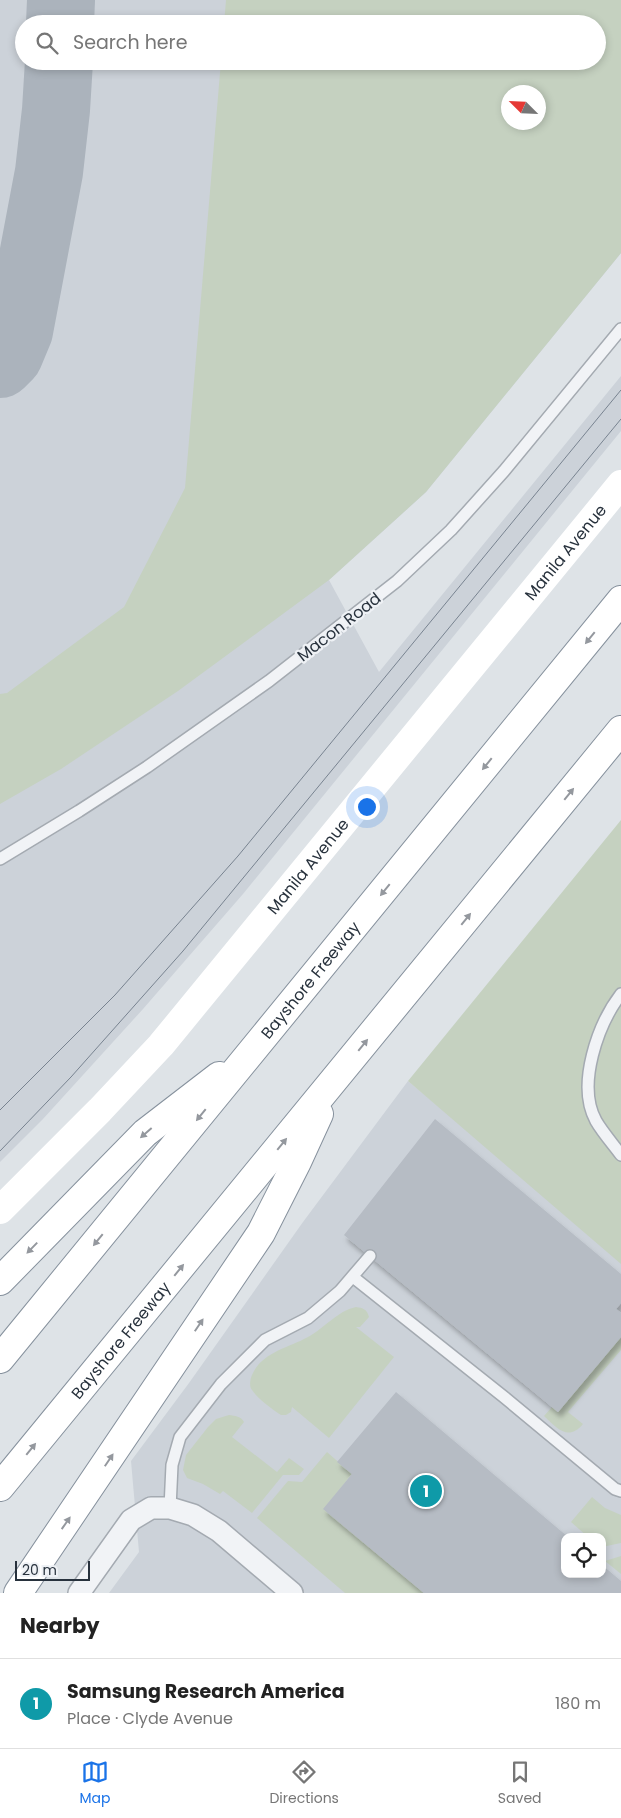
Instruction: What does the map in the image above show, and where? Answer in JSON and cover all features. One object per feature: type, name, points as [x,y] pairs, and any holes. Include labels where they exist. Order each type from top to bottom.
[{"type":"main road","name":"Manila Avenue","points":[[0,1210],[93,1117],[161,1045],[621,484]]},
{"type":"main road","name":"Bayshore Freeway","points":[[0,1359],[621,600]]},
{"type":"main road","name":"Bayshore Freeway","points":[[0,1487],[621,730]]},
{"type":"main road","points":[[0,1281],[144,1133],[254,1050]]},
{"type":"main road","points":[[18,1593],[261,1233],[298,1162],[332,1083]]},
{"type":"street","points":[[79,1593],[131,1520],[151,1508],[170,1508],[192,1515],[219,1531],[292,1593]]},
{"type":"lane","name":"Macon Road","points":[[0,858],[79,811],[155,762],[269,681],[398,581],[451,530],[504,471],[621,329]]},
{"type":"lane","points":[[621,994],[611,1006],[600,1032],[592,1058],[588,1082],[588,1100],[596,1120],[621,1156]]},
{"type":"lane","points":[[170,1508],[172,1465],[180,1437],[221,1384],[265,1340],[308,1318],[352,1277],[370,1256]]},
{"type":"lane","points":[[352,1277],[621,1492]]},
{"type":"shaded area","points":[[0,0],[621,0],[621,253],[426,492],[329,580],[379,672],[621,376],[621,431],[243,894],[143,1009],[43,1119],[0,1162]]},
{"type":"shaded area","points":[[408,1081],[621,1258],[621,1593],[109,1593],[139,1552],[131,1461],[189,1383],[303,1222]]},
{"type":"green space","points":[[226,0],[621,0],[621,253],[426,492],[329,580],[178,691],[61,769],[0,804],[0,694],[7,693],[124,607],[185,488],[220,70],[606,70],[606,15],[225,15]]},
{"type":"green space","points":[[621,820],[621,1264],[408,1081]]},
{"type":"green space","points":[[356,1307],[364,1309],[369,1317],[360,1327],[356,1327],[394,1357],[329,1438],[292,1407],[291,1412],[281,1415],[269,1407],[252,1390],[250,1385],[251,1379],[256,1367],[269,1356],[308,1337],[343,1312]]},
{"type":"green space","points":[[621,1337],[621,1350],[568,1412],[583,1424],[578,1429],[567,1433],[558,1429],[544,1416],[552,1407],[558,1412]]},
{"type":"green space","points":[[229,1415],[240,1417],[244,1422],[232,1437],[277,1472],[289,1458],[304,1469],[299,1475],[283,1475],[252,1513],[223,1491],[220,1494],[203,1484],[187,1478],[183,1470],[186,1455],[208,1427],[216,1419]]},
{"type":"green space","points":[[327,1452],[352,1474],[324,1509],[424,1593],[345,1593],[257,1518],[288,1481],[302,1482]]},
{"type":"green space","points":[[592,1497],[605,1508],[621,1515],[621,1543],[606,1546],[606,1533],[583,1533],[571,1522]]},
{"type":"green space","points":[[621,1556],[621,1574],[606,1562]]},
{"type":"building","points":[[435,1119],[621,1274],[621,1303],[616,1309],[621,1313],[621,1337],[558,1412],[344,1235]]},
{"type":"building","points":[[396,1392],[563,1533],[561,1533],[561,1578],[606,1578],[606,1568],[621,1581],[621,1593],[424,1593],[323,1509],[352,1474],[337,1462]]},
{"type":"taxiway","points":[[60,15],[61,0]]},
{"type":"taxiway","points":[[0,364],[9,355],[19,331],[49,172],[58,70]]},
{"type":"tram line","points":[[0,1110],[115,995],[238,856],[621,390]]},
{"type":"tram line","points":[[0,1151],[71,1077],[183,951],[621,419]]},
{"type":"place","name":"Samsung Research America","points":[[426,1491]]}]
